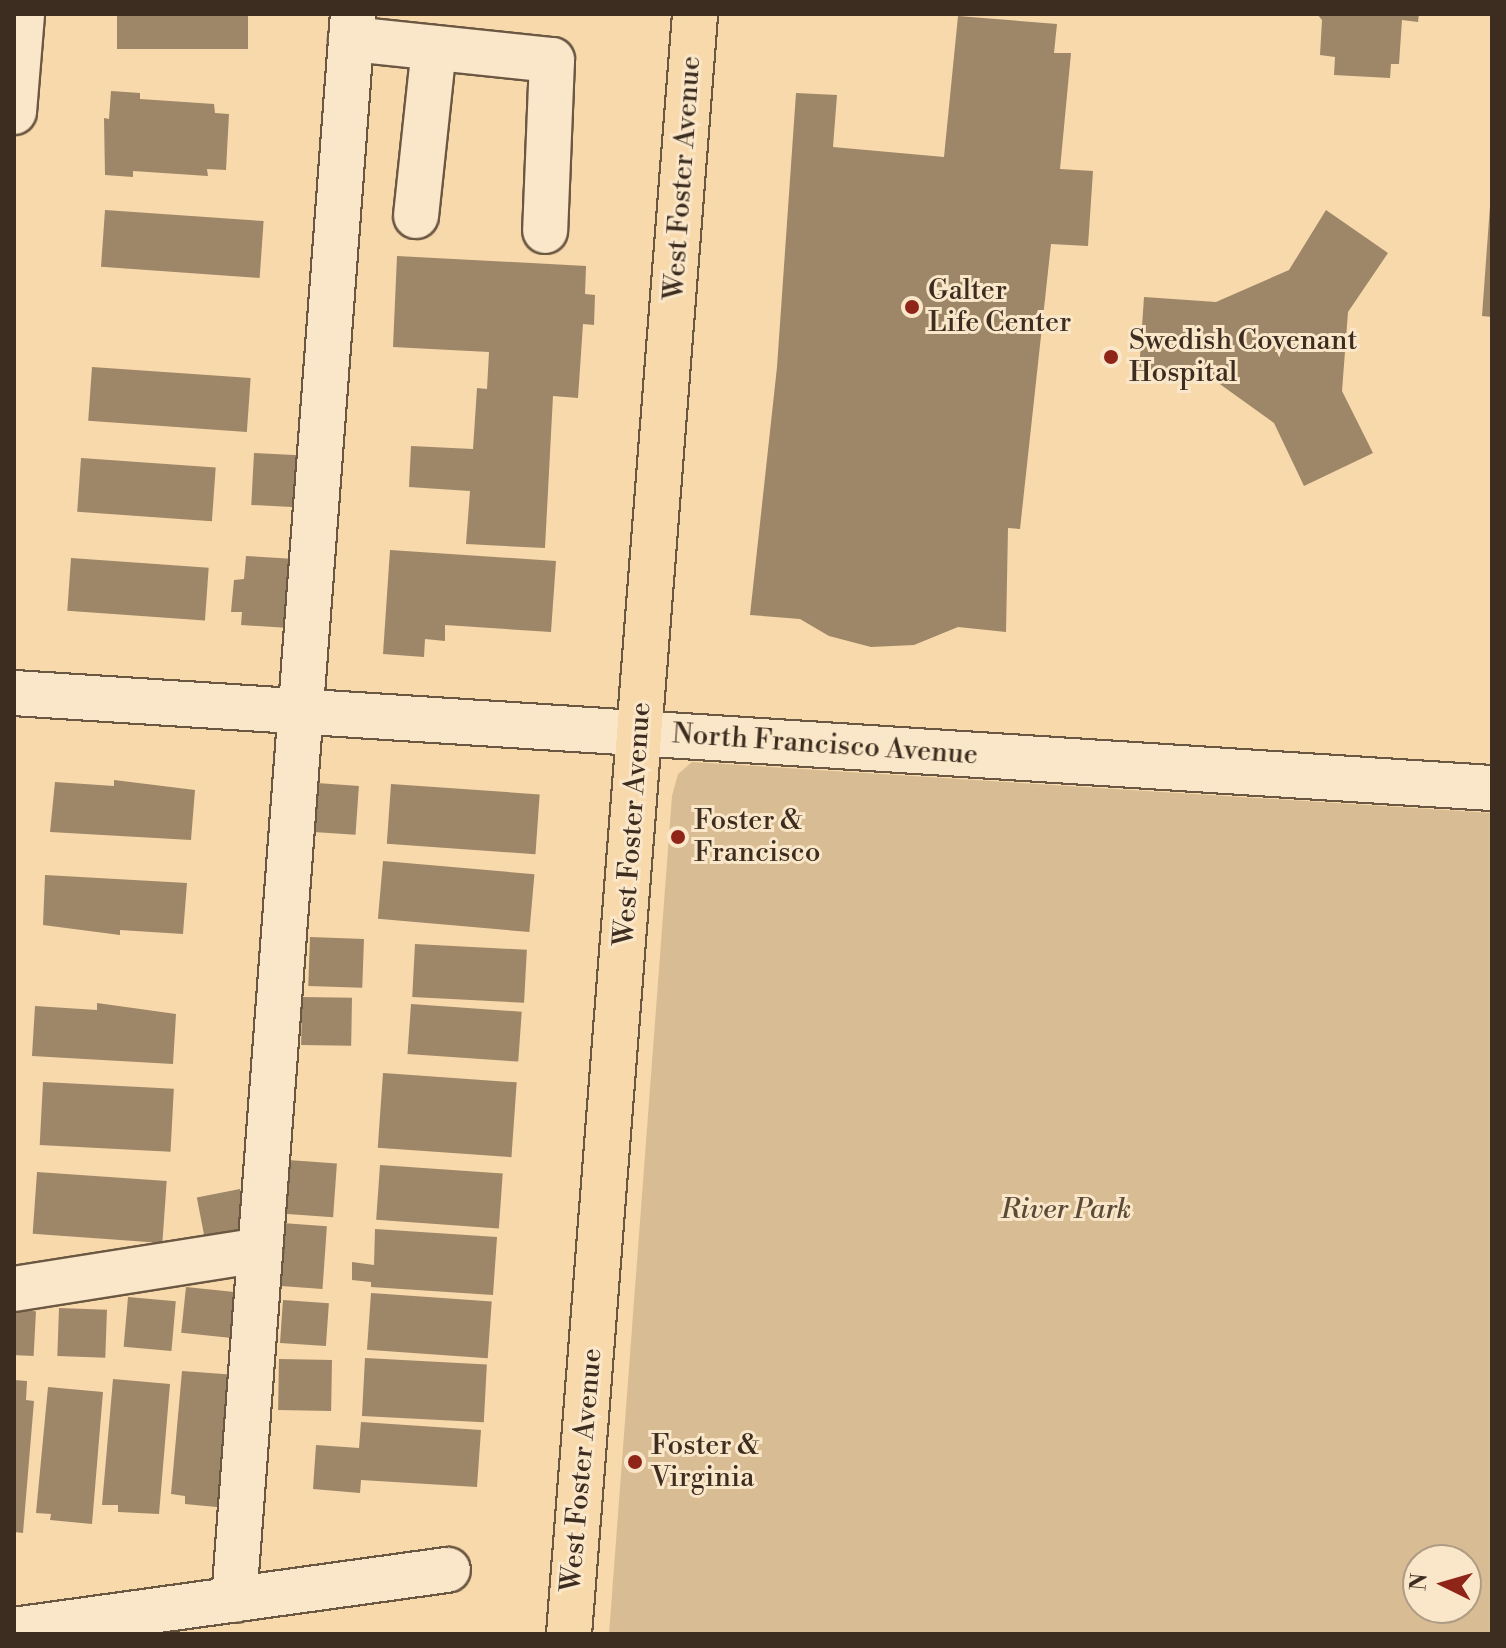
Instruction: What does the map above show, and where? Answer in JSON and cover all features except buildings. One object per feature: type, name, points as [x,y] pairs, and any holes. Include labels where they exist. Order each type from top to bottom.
[{"type":"main road","name":"West Foster Avenue","points":[[569,1634],[695,14]]},
{"type":"street","points":[[14,112],[22,14]]},
{"type":"street","points":[[234,1600],[352,26],[434,48],[552,60],[545,231]]},
{"type":"street","points":[[416,216],[434,48]]},
{"type":"street","name":"North Francisco Avenue","points":[[14,693],[1492,788]]},
{"type":"street","points":[[14,1289],[260,1250]]},
{"type":"street","points":[[14,1630],[448,1570]]},
{"type":"green space","name":"River Park","points":[[692,762],[1492,813],[1492,1634],[609,1634],[672,796],[678,774]]},
{"type":"place","name":"Galter Life Center","points":[[912,307]]},
{"type":"place","name":"Swedish Covenant Hospital","points":[[1111,357]]},
{"type":"place","name":"Foster & Francisco","points":[[678,837]]},
{"type":"place","name":"Foster & Virginia","points":[[635,1462]]}]
